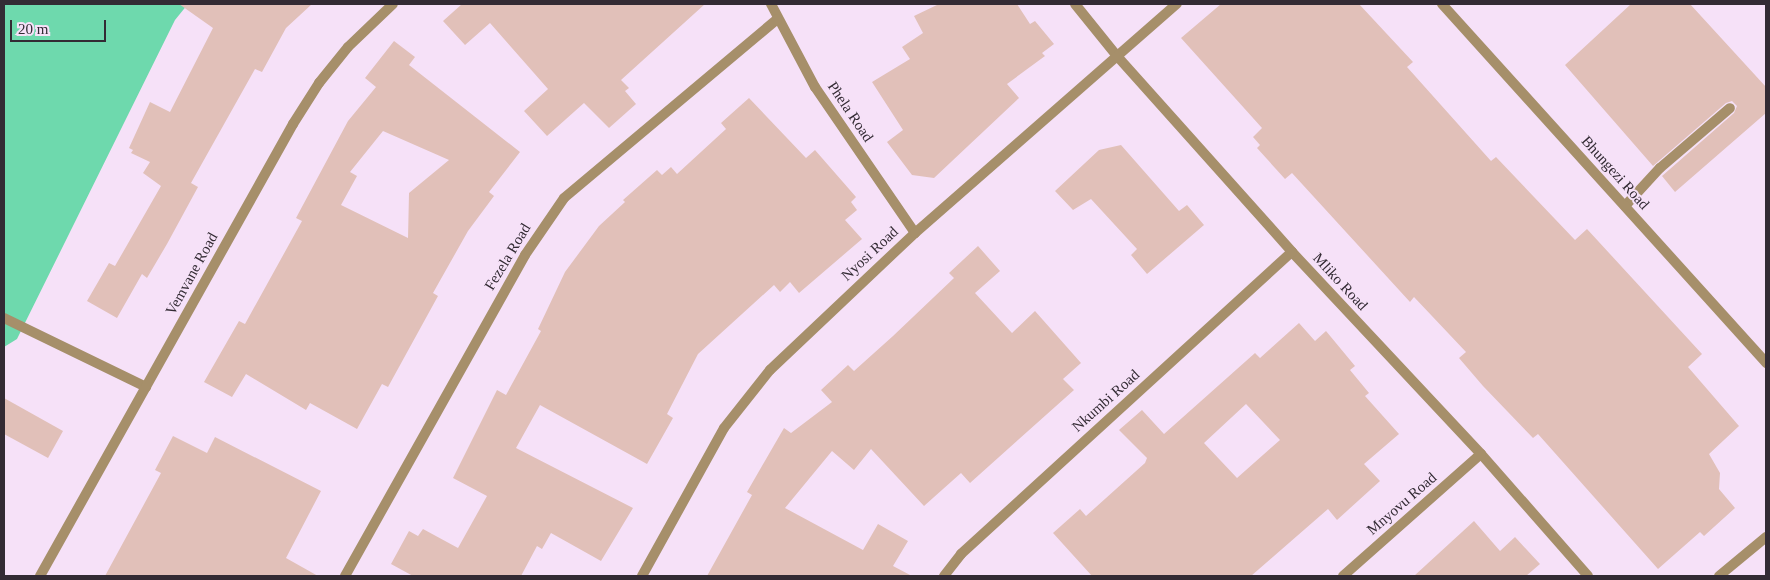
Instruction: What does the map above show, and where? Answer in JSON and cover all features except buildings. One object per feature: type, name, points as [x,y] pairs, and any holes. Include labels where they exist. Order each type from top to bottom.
[{"type":"street","name":"Vemvane Road","points":[[40,576],[319,83],[348,47],[393,4]]},
{"type":"street","name":"Phela Road","points":[[771,4],[777,19],[815,87],[915,233]]},
{"type":"street","name":"Mliko Road","points":[[1075,4],[1117,56],[1292,252],[1481,454],[1588,576]]},
{"type":"street","name":"Nyosi Road","points":[[642,576],[724,428],[770,370],[915,233],[1177,4]]},
{"type":"street","name":"Bhungezi Road","points":[[1442,4],[1766,363]]},
{"type":"street","name":"Fezela Road","points":[[345,576],[524,255],[564,198],[777,19]]},
{"type":"street","points":[[1625,206],[1660,168],[1730,108]]},
{"type":"street","name":"Nkumbi Road","points":[[944,576],[961,554],[1292,252]]},
{"type":"street","points":[[4,318],[146,386]]},
{"type":"street","name":"Mnyovu Road","points":[[1342,576],[1481,454]]},
{"type":"street","points":[[1719,576],[1766,537]]},
{"type":"green space","points":[[4,4],[188,4],[175,20],[17,339],[4,347]]}]
